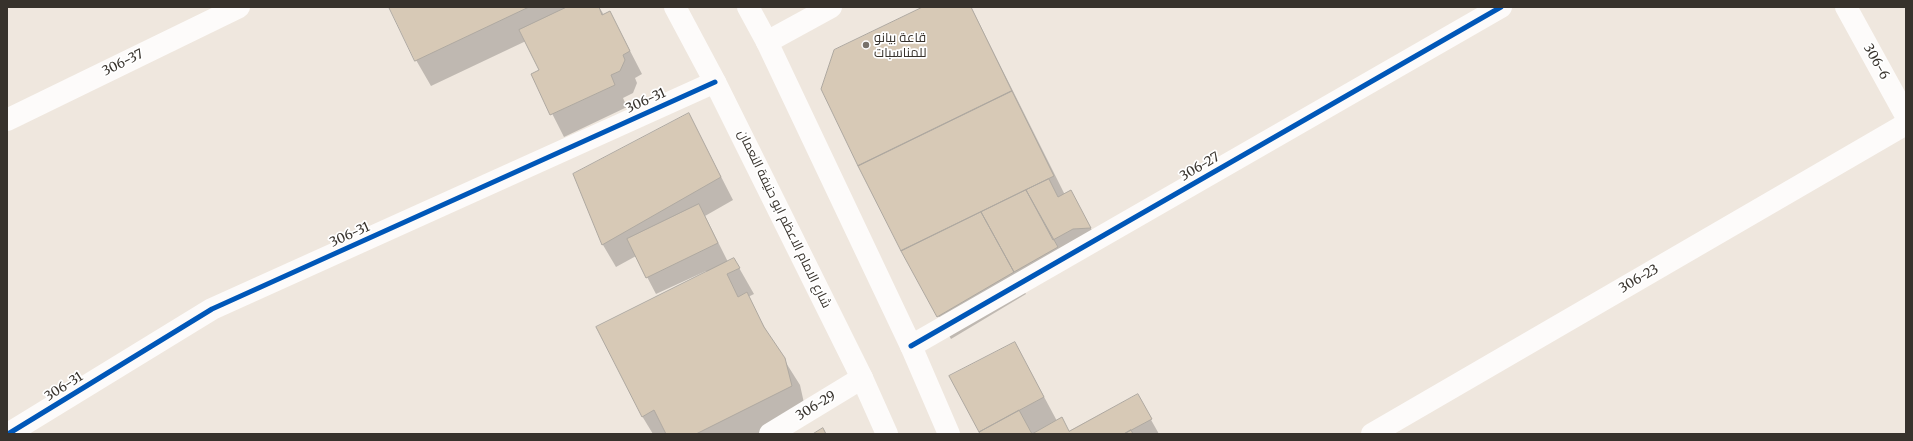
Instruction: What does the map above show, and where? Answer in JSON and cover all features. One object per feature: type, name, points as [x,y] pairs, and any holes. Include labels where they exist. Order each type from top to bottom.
[{"type":"street","name":"306-37","points":[[7,120],[239,7]]},
{"type":"street","name":"شارع الامام الاعظم ابو حنيفة النعمان","points":[[675,7],[715,82],[862,378],[887,434]]},
{"type":"street","points":[[748,7],[767,42],[911,346],[949,434]]},
{"type":"street","points":[[767,42],[831,7]]},
{"type":"street","name":"306-27","points":[[911,346],[1501,7]]},
{"type":"street","name":"306-6","points":[[1846,7],[1906,116]]},
{"type":"street","name":"306-31","points":[[8,434],[212,309],[715,82]]},
{"type":"street","name":"306-23","points":[[1372,434],[1906,124]]},
{"type":"street","name":"306-29","points":[[770,434],[862,378]]},
{"type":"building","points":[[389,7],[529,7],[415,61]]},
{"type":"building","points":[[567,7],[599,7],[602,15],[610,11],[630,51],[623,55],[625,60],[620,71],[611,75],[615,85],[550,115],[531,74],[539,70],[519,30]]},
{"type":"building","points":[[923,7],[971,7],[1012,91],[858,166],[821,89],[834,50]]},
{"type":"building","points":[[1012,91],[1054,176],[901,251],[858,166]]},
{"type":"building","points":[[689,113],[721,177],[602,245],[573,174]]},
{"type":"building","points":[[1049,179],[1058,197],[1071,190],[1091,228],[1073,229],[1053,240],[1026,190]]},
{"type":"building","points":[[1026,190],[1058,247],[1014,272],[981,212]]},
{"type":"building","points":[[699,204],[718,243],[646,278],[627,239]]},
{"type":"building","points":[[981,212],[1014,272],[937,317],[901,251]]},
{"type":"building","points":[[734,258],[740,268],[727,274],[738,297],[747,292],[764,327],[785,358],[792,386],[696,434],[666,434],[654,410],[642,417],[596,327]]},
{"type":"building","points":[[1015,342],[1044,397],[979,432],[949,376]]},
{"type":"building","points":[[1138,394],[1152,419],[1124,434],[1032,434],[1062,417],[1069,431]]},
{"type":"building","points":[[1019,410],[1032,434],[980,434],[979,432]]},
{"type":"building","points":[[823,428],[826,434],[813,434]]},
{"type":"building","points":[[1131,430],[1133,434],[1124,434]]},
{"type":"cycle path","points":[[911,346],[1501,7]]},
{"type":"cycle path","points":[[8,434],[212,309],[715,82]]},
{"type":"place","name":"قاعة بيانو للمناسبات","points":[[866,45]]}]
